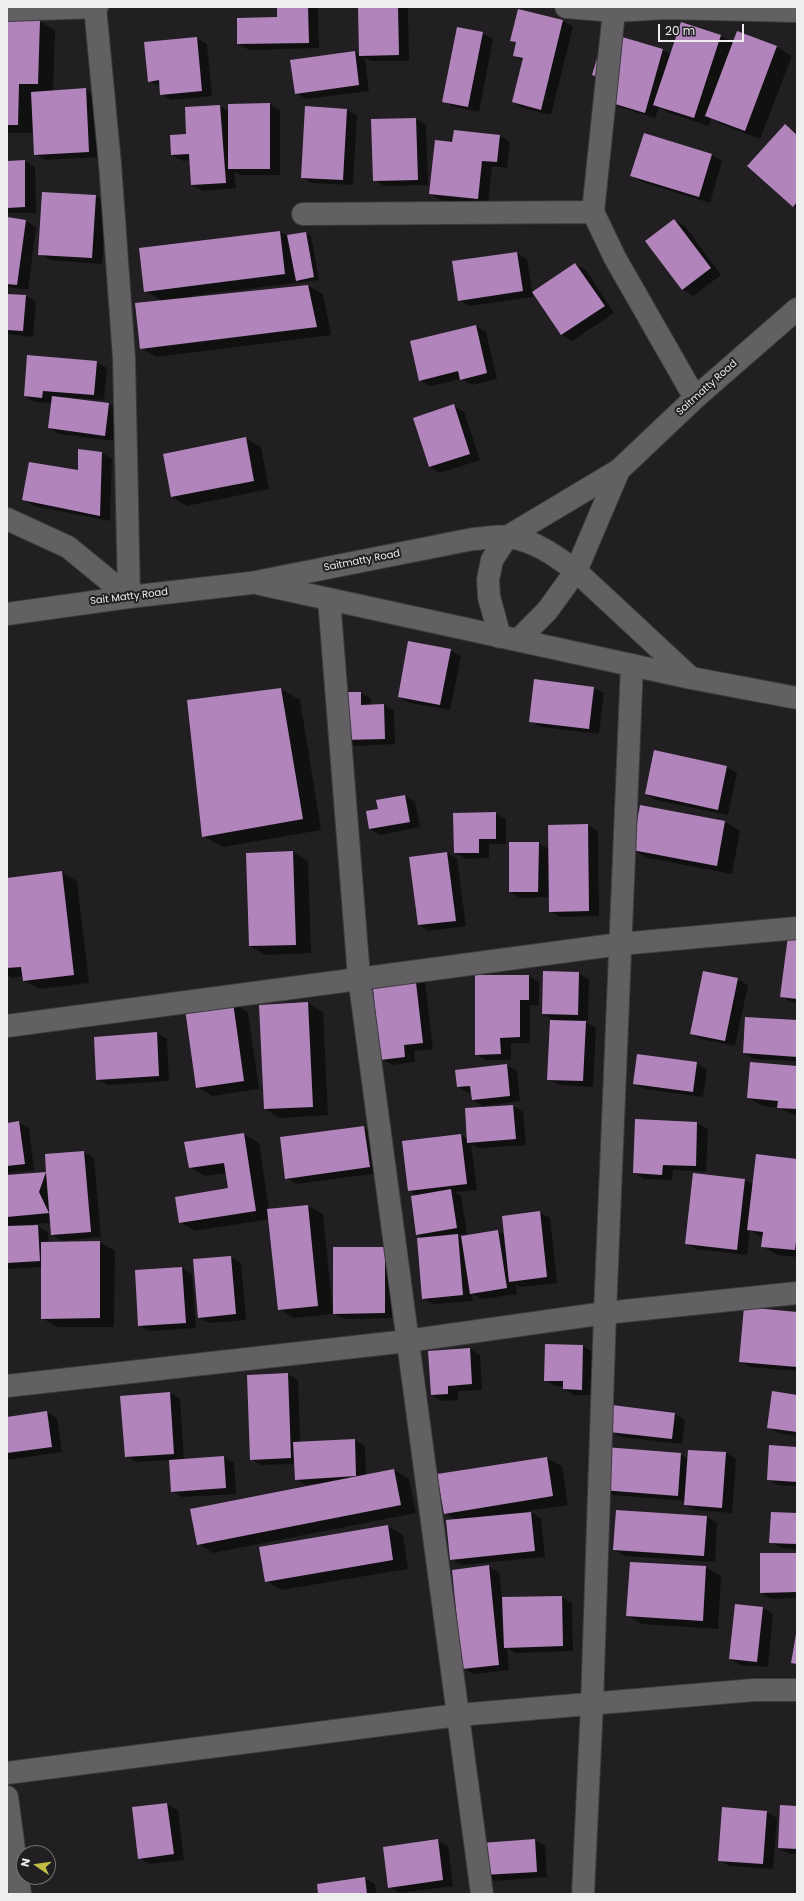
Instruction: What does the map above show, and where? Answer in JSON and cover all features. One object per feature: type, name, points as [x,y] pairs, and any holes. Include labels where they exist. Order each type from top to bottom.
[{"type":"street","points":[[7,10],[96,7],[110,164],[124,358],[128,597]]},
{"type":"street","points":[[566,7],[614,11],[665,7],[797,11]]},
{"type":"street","points":[[614,11],[593,212],[615,258],[695,398]]},
{"type":"street","points":[[303,214],[593,212]]},
{"type":"street","name":"Saitmatty Road","points":[[619,470],[695,398],[797,309]]},
{"type":"street","points":[[509,638],[489,597],[488,580],[492,560],[507,537],[619,470]]},
{"type":"street","points":[[509,638],[547,612],[576,571],[619,470]]},
{"type":"street","points":[[7,520],[68,546],[128,597]]},
{"type":"street","points":[[507,537],[540,547],[556,556],[576,571],[691,678]]},
{"type":"street","name":"Saitmatty Road","points":[[251,583],[473,539],[507,537]]},
{"type":"street","points":[[251,583],[691,678],[797,698]]},
{"type":"street","name":"Sait Matty Road","points":[[7,614],[128,597],[251,583]]},
{"type":"street","points":[[329,599],[359,977],[482,1894]]},
{"type":"street","points":[[583,1894],[592,1704],[605,1313],[632,665]]},
{"type":"street","points":[[7,1026],[359,977],[620,944],[797,928]]},
{"type":"street","points":[[7,1386],[408,1341],[605,1313],[797,1293]]},
{"type":"street","points":[[7,1773],[458,1715],[754,1690],[797,1690]]},
{"type":"street","points":[[7,1796],[20,1894]]},
{"type":"building","points":[[277,7],[308,7],[309,43],[237,44],[237,18],[277,17]]},
{"type":"building","points":[[358,7],[398,7],[399,55],[359,56]]},
{"type":"building","points":[[518,9],[563,20],[541,110],[512,102],[523,58],[513,56],[516,42],[510,41]]},
{"type":"building","points":[[7,20],[40,20],[38,84],[19,84],[18,125],[7,125]]},
{"type":"building","points":[[681,22],[721,35],[694,118],[653,105]]},
{"type":"building","points":[[457,27],[483,32],[468,107],[442,102]]},
{"type":"building","points":[[737,31],[777,46],[745,131],[705,116]]},
{"type":"building","points":[[605,32],[663,49],[645,113],[605,101],[611,81],[592,75]]},
{"type":"building","points":[[197,37],[202,91],[160,95],[159,80],[148,82],[144,42]]},
{"type":"building","points":[[355,51],[359,85],[295,94],[290,60]]},
{"type":"building","points":[[86,88],[89,152],[34,155],[31,92]]},
{"type":"building","points":[[270,103],[270,169],[228,169],[228,104]]},
{"type":"building","points":[[220,105],[226,183],[191,185],[189,154],[171,155],[170,135],[186,134],[185,107]]},
{"type":"building","points":[[305,106],[347,109],[343,180],[301,178]]},
{"type":"building","points":[[416,118],[418,180],[373,181],[371,119]]},
{"type":"building","points":[[785,124],[797,135],[797,202],[793,207],[747,166]]},
{"type":"building","points":[[454,130],[500,135],[497,162],[482,161],[478,199],[429,194],[435,140],[452,142]]},
{"type":"building","points":[[644,133],[712,154],[699,197],[630,176]]},
{"type":"building","points":[[25,160],[25,207],[7,208],[7,161]]},
{"type":"building","points":[[42,192],[96,195],[92,258],[38,255]]},
{"type":"building","points":[[7,217],[26,220],[17,285],[7,284]]},
{"type":"building","points":[[674,219],[711,268],[682,290],[645,241]]},
{"type":"building","points":[[280,231],[285,274],[144,292],[139,248]]},
{"type":"building","points":[[306,232],[314,277],[296,281],[287,235]]},
{"type":"building","points":[[517,252],[523,291],[458,301],[452,261]]},
{"type":"building","points":[[575,263],[605,306],[561,335],[532,292]]},
{"type":"building","points":[[308,285],[317,327],[140,349],[135,303]]},
{"type":"building","points":[[7,294],[26,295],[23,331],[7,330]]},
{"type":"building","points":[[476,325],[487,373],[460,380],[458,371],[419,381],[410,341]]},
{"type":"building","points":[[27,355],[97,361],[94,395],[43,391],[42,398],[24,396]]},
{"type":"building","points":[[52,396],[109,403],[105,436],[48,428]]},
{"type":"building","points":[[454,404],[470,454],[429,467],[413,418]]},
{"type":"building","points":[[246,437],[254,481],[171,497],[163,454]]},
{"type":"building","points":[[78,449],[102,452],[100,516],[22,500],[29,462],[78,470]]},
{"type":"building","points":[[408,641],[451,649],[440,705],[398,697]]},
{"type":"building","points":[[534,679],[594,687],[589,729],[529,722]]},
{"type":"building","points":[[281,688],[303,819],[202,837],[187,700]]},
{"type":"building","points":[[341,692],[361,692],[361,705],[384,704],[385,739],[342,740]]},
{"type":"building","points":[[654,750],[727,766],[718,810],[645,794]]},
{"type":"building","points":[[405,795],[410,822],[369,829],[366,811],[378,809],[376,800]]},
{"type":"building","points":[[640,805],[725,821],[717,866],[632,850]]},
{"type":"building","points":[[496,812],[496,839],[479,839],[479,853],[454,853],[453,813]]},
{"type":"building","points":[[588,824],[589,911],[549,912],[548,825]]},
{"type":"building","points":[[509,842],[539,842],[538,892],[509,892]]},
{"type":"building","points":[[293,851],[296,945],[249,946],[246,853]]},
{"type":"building","points":[[447,852],[456,921],[418,925],[409,857]]},
{"type":"building","points":[[62,871],[74,975],[23,981],[21,967],[7,968],[7,878]]},
{"type":"building","points":[[788,936],[797,937],[797,999],[780,997]]},
{"type":"building","points":[[543,971],[579,972],[578,1015],[542,1014]]},
{"type":"building","points":[[703,971],[738,978],[725,1041],[690,1034]]},
{"type":"building","points":[[415,974],[423,1043],[404,1045],[405,1057],[380,1060],[372,978]]},
{"type":"building","points":[[475,975],[529,975],[529,1000],[520,1000],[520,1037],[500,1038],[501,1054],[475,1055]]},
{"type":"building","points":[[233,1002],[244,1081],[196,1088],[185,1009]]},
{"type":"building","points":[[308,1002],[313,1107],[264,1109],[259,1005]]},
{"type":"building","points":[[745,1017],[797,1020],[797,1057],[743,1053]]},
{"type":"building","points":[[550,1020],[586,1021],[583,1081],[547,1080]]},
{"type":"building","points":[[157,1032],[159,1076],[96,1080],[94,1037]]},
{"type":"building","points":[[637,1054],[697,1062],[693,1092],[633,1084]]},
{"type":"building","points":[[750,1062],[797,1066],[797,1109],[777,1108],[778,1101],[747,1098]]},
{"type":"building","points":[[507,1064],[510,1096],[472,1100],[470,1086],[457,1087],[455,1070]]},
{"type":"building","points":[[513,1105],[516,1139],[467,1143],[465,1108]]},
{"type":"building","points":[[635,1119],[697,1122],[696,1166],[663,1165],[662,1175],[633,1173]]},
{"type":"building","points":[[19,1121],[25,1164],[7,1166],[7,1123]]},
{"type":"building","points":[[364,1126],[370,1167],[285,1179],[280,1137]]},
{"type":"building","points":[[244,1133],[256,1211],[179,1223],[175,1197],[228,1188],[224,1163],[189,1168],[184,1142]]},
{"type":"building","points":[[461,1134],[467,1184],[408,1191],[402,1141]]},
{"type":"building","points":[[84,1151],[91,1232],[51,1235],[45,1154]]},
{"type":"building","points":[[756,1154],[797,1159],[797,1234],[795,1250],[761,1247],[763,1232],[747,1230]]},
{"type":"building","points":[[46,1172],[39,1192],[49,1213],[7,1217],[7,1175]]},
{"type":"building","points":[[693,1173],[745,1179],[737,1250],[685,1244]]},
{"type":"building","points":[[451,1189],[457,1228],[416,1235],[411,1196]]},
{"type":"building","points":[[308,1205],[318,1306],[278,1310],[267,1209]]},
{"type":"building","points":[[540,1211],[547,1277],[509,1282],[502,1216]]},
{"type":"building","points":[[38,1225],[40,1261],[7,1263],[7,1226]]},
{"type":"building","points":[[498,1230],[507,1288],[470,1294],[461,1236]]},
{"type":"building","points":[[458,1234],[463,1295],[422,1299],[417,1238]]},
{"type":"building","points":[[100,1241],[100,1318],[41,1319],[41,1242]]},
{"type":"building","points":[[333,1247],[385,1247],[385,1313],[333,1314]]},
{"type":"building","points":[[231,1256],[236,1314],[198,1318],[193,1259]]},
{"type":"building","points":[[182,1267],[186,1323],[138,1326],[135,1270]]},
{"type":"building","points":[[744,1307],[797,1312],[797,1367],[739,1362]]},
{"type":"building","points":[[545,1344],[583,1345],[582,1390],[563,1389],[563,1381],[544,1381]]},
{"type":"building","points":[[470,1348],[472,1384],[448,1386],[448,1394],[431,1395],[428,1351]]},
{"type":"building","points":[[288,1373],[291,1458],[250,1460],[247,1375]]},
{"type":"building","points":[[772,1391],[797,1395],[797,1432],[767,1428]]},
{"type":"building","points":[[170,1392],[174,1454],[125,1457],[120,1396]]},
{"type":"building","points":[[612,1405],[675,1413],[672,1439],[609,1432]]},
{"type":"building","points":[[47,1411],[52,1447],[7,1453],[7,1417]]},
{"type":"building","points":[[355,1439],[356,1476],[295,1480],[293,1442]]},
{"type":"building","points":[[769,1445],[797,1447],[797,1482],[767,1480]]},
{"type":"building","points":[[605,1447],[681,1453],[678,1496],[602,1490]]},
{"type":"building","points":[[688,1450],[726,1452],[722,1508],[684,1505]]},
{"type":"building","points":[[224,1456],[226,1488],[171,1492],[169,1460]]},
{"type":"building","points":[[547,1457],[553,1496],[444,1514],[437,1474]]},
{"type":"building","points":[[394,1469],[401,1505],[197,1545],[190,1509]]},
{"type":"building","points":[[616,1510],[707,1516],[704,1556],[613,1550]]},
{"type":"building","points":[[531,1512],[535,1551],[450,1560],[446,1520]]},
{"type":"building","points":[[771,1512],[797,1513],[797,1544],[769,1543]]},
{"type":"building","points":[[388,1525],[393,1560],[265,1582],[259,1547]]},
{"type":"building","points":[[760,1553],[797,1553],[797,1592],[760,1593]]},
{"type":"building","points":[[630,1562],[706,1566],[703,1621],[626,1616]]},
{"type":"building","points":[[489,1565],[499,1665],[462,1669],[452,1570]]},
{"type":"building","points":[[562,1596],[563,1646],[504,1648],[502,1597]]},
{"type":"building","points":[[735,1604],[763,1607],[757,1662],[729,1659]]},
{"type":"building","points":[[797,1634],[797,1664],[791,1663]]},
{"type":"building","points":[[167,1803],[174,1854],[138,1859],[132,1807]]},
{"type":"building","points":[[780,1805],[797,1806],[797,1849],[778,1848]]},
{"type":"building","points":[[722,1807],[767,1811],[763,1864],[718,1861]]},
{"type":"building","points":[[438,1839],[443,1880],[388,1888],[383,1847]]},
{"type":"building","points":[[535,1839],[537,1872],[483,1875],[481,1843]]},
{"type":"building","points":[[365,1877],[367,1894],[318,1894],[317,1884]]}]
